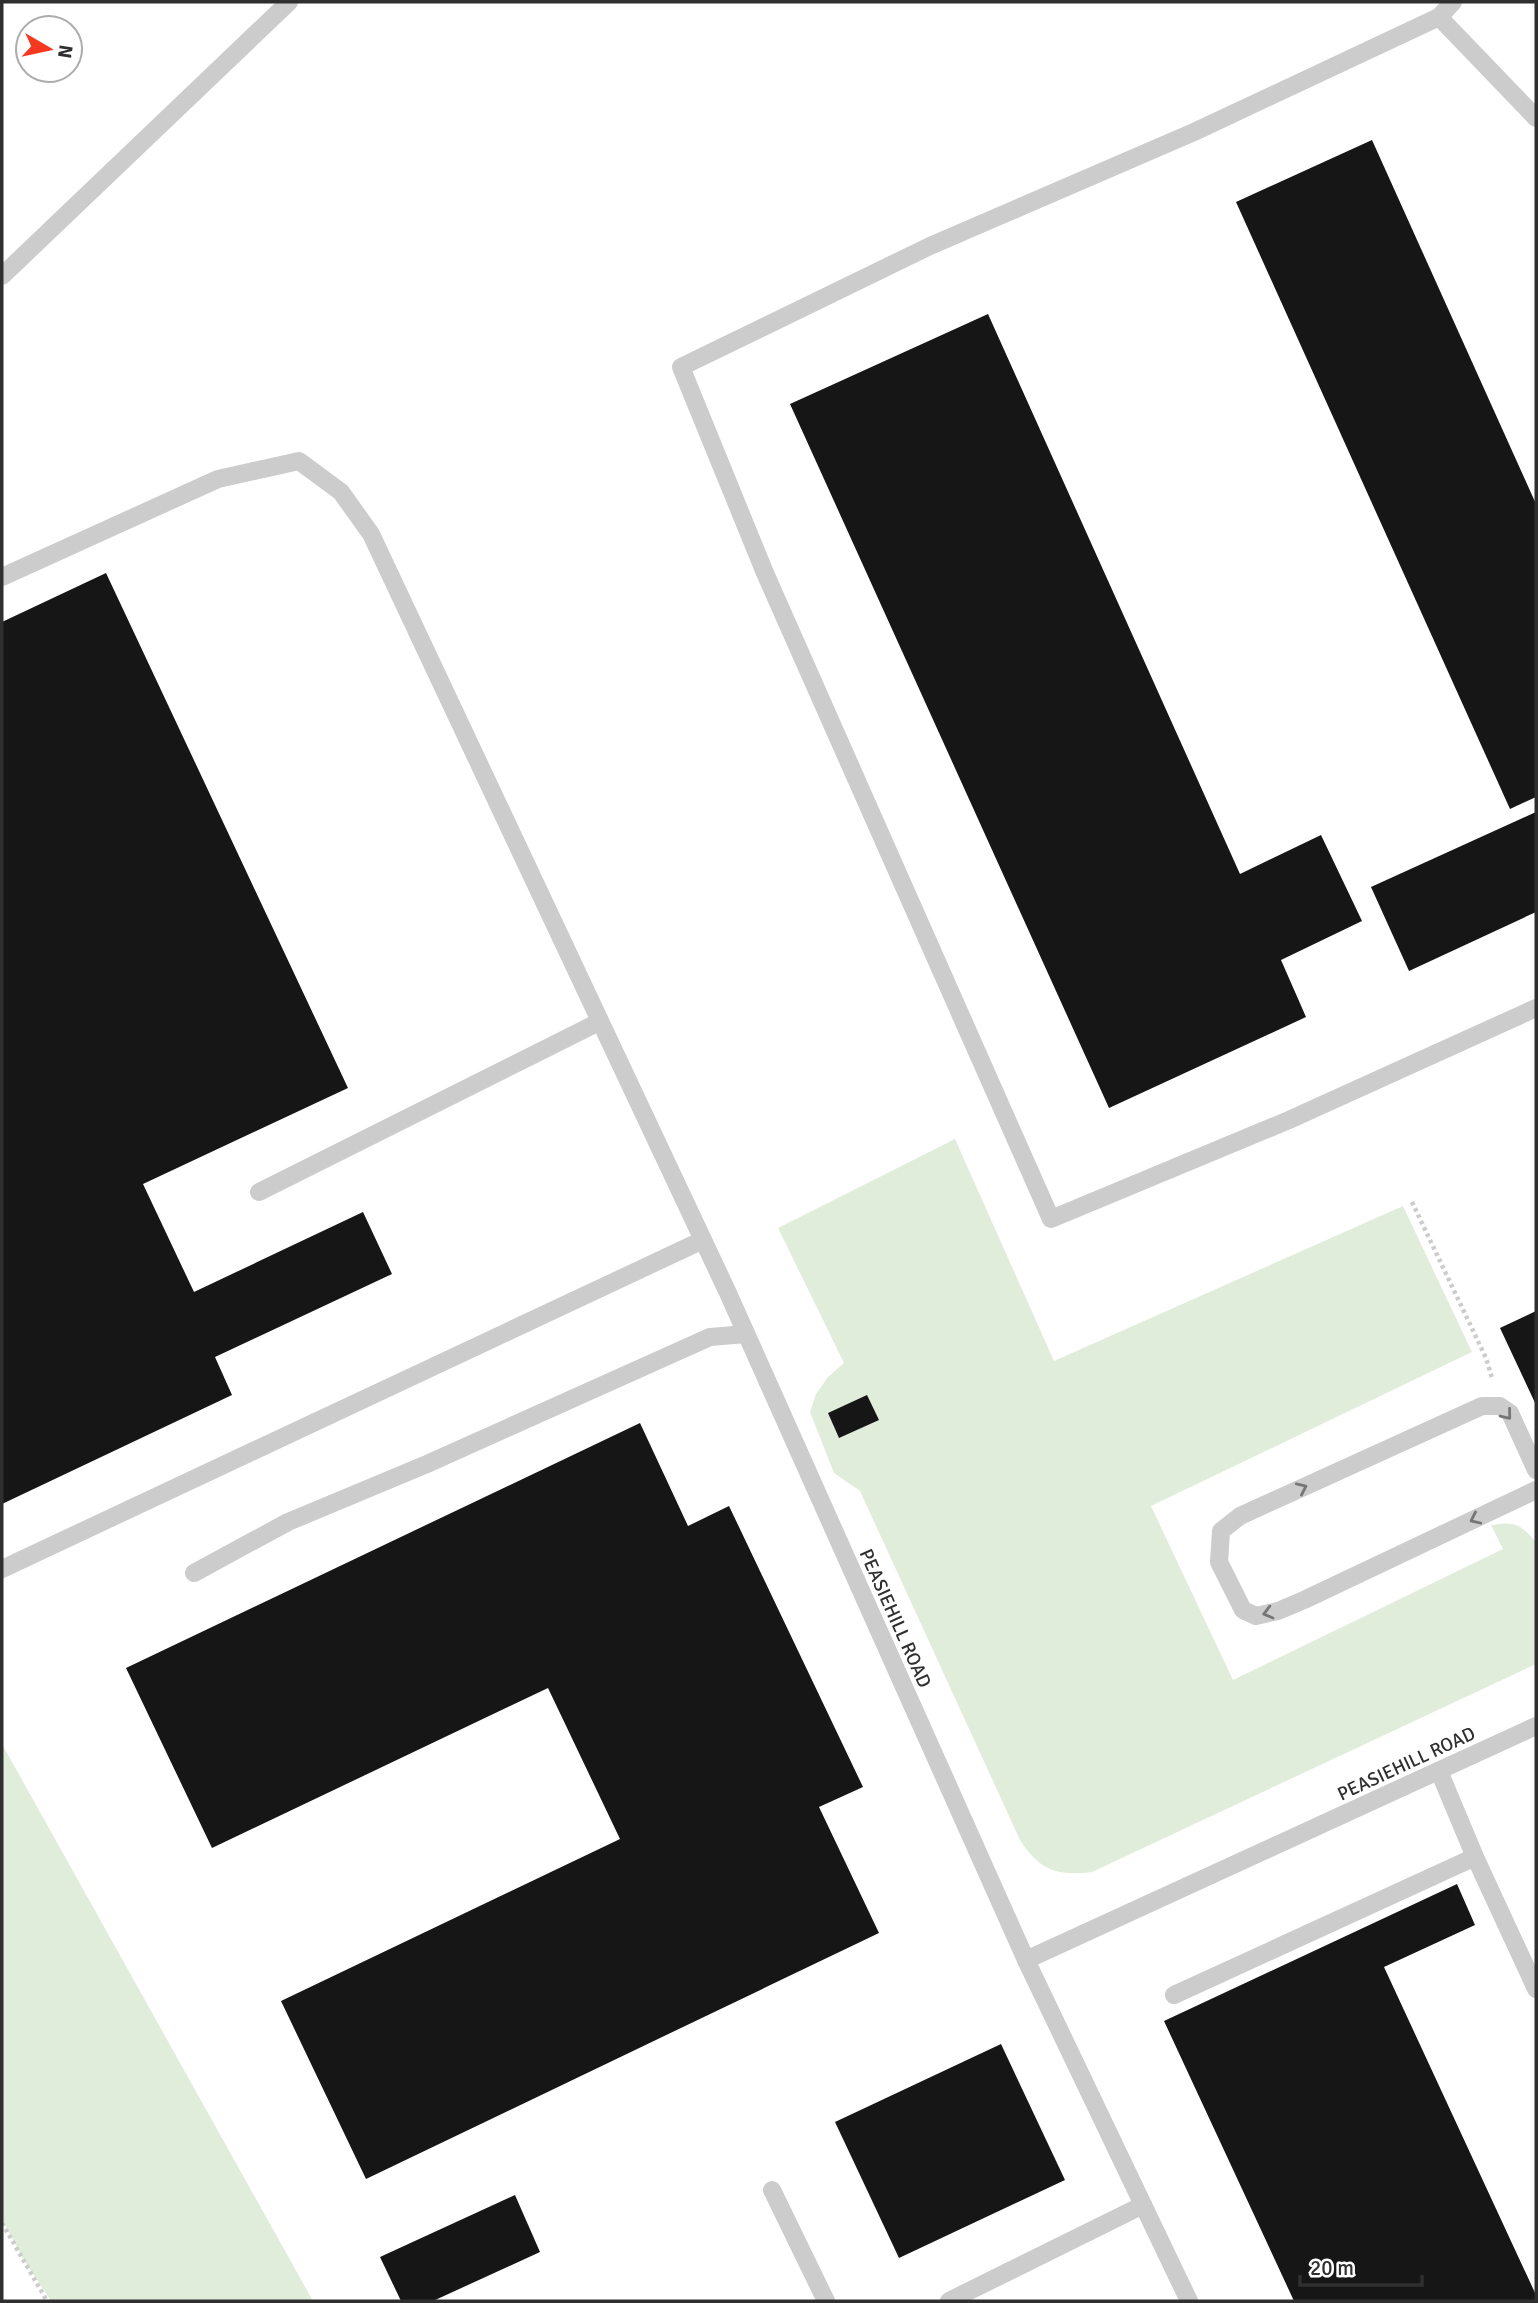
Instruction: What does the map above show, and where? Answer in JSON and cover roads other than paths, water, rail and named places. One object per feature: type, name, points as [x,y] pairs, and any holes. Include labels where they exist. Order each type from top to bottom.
[{"type":"lane","points":[[2,275],[289,2]]},
{"type":"lane","points":[[1453,2],[1439,17],[1194,132],[930,246],[681,366],[765,573],[1051,1219],[1289,1121],[1536,1008]]},
{"type":"lane","points":[[1439,17],[1536,118]]},
{"type":"lane","name":"PEASIEHILL ROAD","points":[[2,577],[218,479],[299,461],[341,492],[371,534],[728,1293],[1026,1961],[1189,2301]]},
{"type":"lane","points":[[259,1192],[599,1022]]},
{"type":"lane","points":[[2,1569],[703,1240]]},
{"type":"lane","points":[[194,1573],[288,1522],[427,1464],[710,1337],[746,1334]]},
{"type":"lane","points":[[1536,1470],[1510,1413],[1500,1406],[1482,1406],[1240,1516],[1221,1531],[1219,1562],[1243,1610],[1256,1616],[1278,1611],[1304,1600],[1536,1490]]},
{"type":"lane","name":"PEASIEHILL ROAD","points":[[1026,1961],[1536,1726]]},
{"type":"lane","points":[[1439,1771],[1536,1989]]},
{"type":"lane","points":[[1174,1995],[1475,1857]]},
{"type":"lane","points":[[772,2190],[826,2301]]},
{"type":"lane","points":[[949,2301],[1143,2205]]}]
